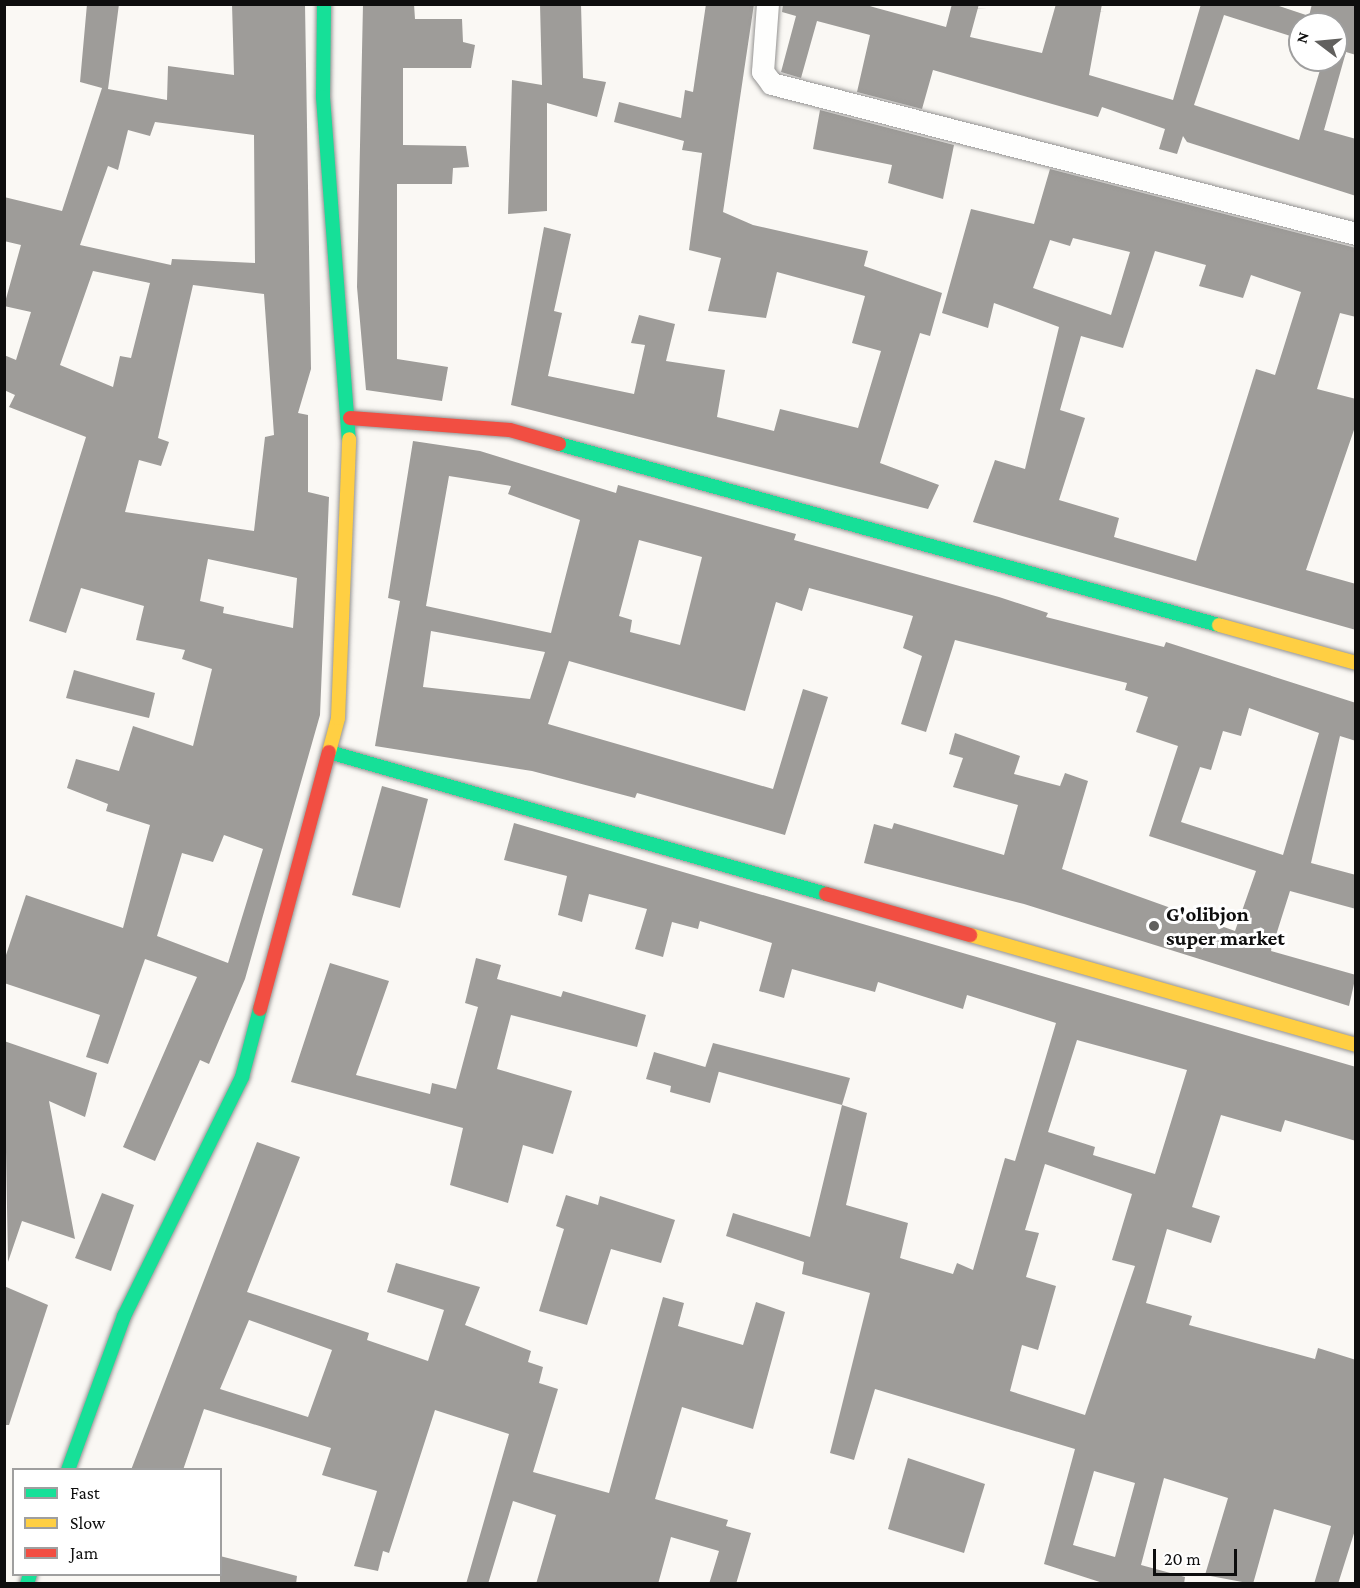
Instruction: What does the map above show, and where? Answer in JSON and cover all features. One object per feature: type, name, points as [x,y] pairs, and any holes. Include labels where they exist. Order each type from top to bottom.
[{"type":"street","points":[[69,1468],[124,1316],[242,1077],[338,718],[350,418],[323,97],[324,4]]},
{"type":"street","points":[[768,4],[763,72],[772,84],[1356,234]]},
{"type":"street","points":[[350,418],[510,430],[1356,663]]},
{"type":"street","points":[[329,752],[1356,1046]]},
{"type":"building","points":[[87,4],[119,4],[108,89],[167,100],[168,66],[234,75],[232,4],[305,4],[311,369],[298,413],[308,415],[308,492],[329,497],[320,715],[245,979],[209,1064],[200,1060],[155,1161],[123,1147],[197,977],[145,959],[108,1064],[86,1057],[100,1015],[4,983],[4,961],[26,895],[123,928],[150,825],[106,811],[108,804],[67,788],[76,759],[119,771],[133,726],[193,746],[212,669],[182,659],[185,650],[136,640],[144,606],[81,588],[66,633],[29,621],[86,437],[9,407],[15,395],[4,390],[4,355],[16,360],[31,312],[4,306],[21,245],[4,241],[4,197],[62,211],[102,88],[80,82]],"holes":[[[155,122],[254,135],[255,263],[172,259],[171,265],[80,245],[108,166],[118,170],[128,130],[150,136]],[[93,271],[150,283],[131,358],[120,356],[113,387],[60,365]],[[193,285],[264,294],[274,435],[265,437],[254,531],[125,512],[139,460],[161,466],[169,442],[158,438]],[[208,559],[297,578],[293,628],[223,613],[224,607],[200,601]],[[224,835],[263,849],[228,963],[157,936],[182,853],[213,862]]]},
{"type":"building","points":[[363,4],[414,4],[415,19],[462,19],[463,42],[475,45],[471,68],[403,68],[403,145],[466,146],[469,167],[453,168],[452,184],[397,184],[397,359],[448,367],[442,401],[366,390],[357,287]]},
{"type":"building","points":[[540,4],[581,4],[583,78],[606,82],[597,117],[547,103],[547,211],[508,214],[512,80],[542,85]]},
{"type":"building","points":[[706,4],[754,4],[723,212],[753,225],[868,251],[864,266],[942,293],[930,336],[920,333],[880,463],[939,485],[928,509],[511,405],[544,227],[571,234],[554,311],[562,313],[548,376],[634,394],[645,345],[631,343],[639,315],[675,324],[666,361],[725,370],[717,417],[774,431],[780,409],[858,428],[881,351],[852,343],[865,296],[777,272],[766,318],[708,311],[721,258],[689,250],[702,153],[682,150],[684,141],[614,122],[619,102],[681,118],[685,90],[693,92]]},
{"type":"building","points":[[783,4],[862,4],[946,27],[952,4],[979,4],[970,37],[1042,53],[1056,4],[1102,4],[1089,75],[1173,100],[1201,4],[1273,4],[1297,12],[1288,12],[1288,35],[1224,15],[1194,105],[1299,140],[1319,72],[1340,72],[1324,130],[1356,139],[1356,196],[1187,142],[1183,136],[1177,154],[1159,149],[1165,129],[1102,107],[1098,117],[933,70],[922,109],[857,92],[870,35],[817,21],[801,78],[781,72],[796,16],[782,12]]},
{"type":"building","points":[[1312,4],[1356,4],[1356,55],[1348,53],[1348,12],[1310,12]]},
{"type":"building","points":[[820,110],[954,145],[943,199],[888,183],[892,165],[813,149]]},
{"type":"building","points":[[1050,169],[1356,248],[1356,317],[1340,313],[1317,389],[1356,399],[1356,424],[1306,570],[1356,584],[1356,630],[973,522],[995,460],[1025,469],[1059,327],[994,303],[988,328],[942,313],[971,209],[1034,224]],"holes":[[[1073,238],[1130,252],[1111,315],[1033,288],[1050,240],[1070,246]],[[1155,251],[1206,265],[1199,286],[1243,298],[1251,275],[1301,292],[1275,375],[1256,369],[1196,561],[1114,537],[1119,518],[1059,500],[1085,418],[1060,410],[1081,336],[1123,348]]]},
{"type":"building","points":[[413,441],[480,451],[616,493],[618,485],[796,534],[794,540],[999,597],[1048,613],[1046,617],[1164,647],[1166,642],[1356,703],[1356,741],[1340,736],[1311,863],[1356,875],[1356,909],[1290,891],[1271,951],[1356,975],[1349,1006],[1024,904],[864,863],[874,824],[892,829],[894,823],[1004,855],[1018,805],[953,787],[963,758],[949,754],[955,733],[1020,756],[1014,774],[1060,786],[1065,773],[1088,781],[1062,869],[1235,931],[1256,871],[1149,836],[1178,746],[1136,732],[1148,697],[1125,690],[1127,683],[955,640],[926,732],[901,724],[922,656],[903,648],[913,616],[809,588],[802,611],[776,602],[745,711],[569,661],[548,724],[773,789],[803,689],[828,697],[785,835],[637,793],[635,798],[532,771],[375,746],[400,601],[388,598]],"holes":[[[449,476],[511,486],[508,494],[580,520],[551,633],[426,606]],[[639,540],[702,557],[680,645],[630,632],[632,620],[619,616]],[[431,631],[545,652],[530,699],[423,687]],[[1249,708],[1319,733],[1283,855],[1181,822],[1200,767],[1211,770],[1223,731],[1241,736]]]},
{"type":"building","points":[[74,670],[155,693],[149,718],[66,698]]},
{"type":"building","points":[[382,786],[428,799],[400,908],[352,895]]},
{"type":"building","points":[[514,823],[1356,1067],[1356,1141],[1285,1120],[1281,1132],[1221,1115],[1192,1207],[1220,1216],[1211,1243],[1167,1229],[1146,1303],[1192,1316],[1189,1325],[1315,1359],[1318,1348],[1356,1360],[1356,1527],[1338,1584],[1314,1584],[1331,1526],[1274,1509],[1253,1584],[1205,1575],[1228,1498],[1164,1478],[1141,1565],[1185,1577],[1184,1584],[1106,1584],[1044,1564],[1075,1449],[875,1389],[854,1460],[830,1453],[870,1293],[802,1274],[804,1262],[726,1236],[733,1213],[810,1237],[842,1105],[867,1113],[846,1205],[908,1223],[900,1258],[953,1274],[957,1263],[973,1270],[1005,1158],[1015,1161],[1056,1023],[967,995],[963,1009],[878,982],[875,992],[792,969],[784,998],[759,991],[772,943],[700,921],[698,929],[672,922],[663,957],[635,949],[647,909],[589,894],[582,922],[558,915],[567,876],[504,860]],"holes":[[[1077,1040],[1187,1070],[1155,1174],[1093,1155],[1095,1147],[1048,1132]],[[1045,1164],[1132,1194],[1112,1260],[1135,1266],[1085,1415],[1010,1391],[1022,1345],[1038,1350],[1056,1286],[1026,1277],[1039,1233],[1025,1230]],[[1094,1471],[1135,1483],[1115,1557],[1073,1545]]]},
{"type":"building","points":[[476,958],[501,965],[497,979],[561,997],[563,991],[646,1015],[637,1047],[511,1015],[497,1069],[572,1091],[553,1154],[523,1145],[508,1203],[450,1185],[463,1128],[291,1082],[330,963],[389,981],[356,1075],[430,1094],[432,1083],[456,1089],[478,1007],[465,1003]]},
{"type":"building","points":[[4,1041],[97,1073],[85,1117],[49,1101],[75,1239],[22,1221],[8,1262]]},
{"type":"building","points":[[713,1043],[850,1078],[842,1105],[705,1068]]},
{"type":"building","points":[[654,1052],[719,1071],[710,1103],[670,1092],[671,1086],[646,1079]]},
{"type":"building","points":[[257,1142],[300,1157],[247,1292],[369,1333],[367,1340],[428,1361],[444,1310],[387,1292],[396,1263],[480,1287],[465,1325],[531,1351],[528,1362],[543,1367],[539,1383],[558,1389],[533,1472],[609,1493],[663,1297],[684,1303],[678,1326],[743,1345],[756,1302],[785,1312],[753,1429],[682,1407],[655,1499],[728,1520],[726,1526],[751,1533],[736,1584],[709,1584],[719,1551],[671,1537],[658,1584],[536,1584],[556,1515],[513,1501],[488,1584],[466,1584],[509,1434],[435,1410],[389,1553],[383,1551],[378,1571],[354,1566],[377,1491],[322,1475],[331,1448],[204,1409],[184,1468],[132,1468]],"holes":[[[249,1320],[332,1350],[308,1417],[220,1389]]]},
{"type":"building","points":[[102,1193],[134,1205],[111,1271],[75,1258]]},
{"type":"building","points":[[566,1195],[598,1205],[600,1196],[675,1220],[661,1263],[611,1249],[587,1325],[539,1311],[564,1229],[556,1226]]},
{"type":"building","points":[[4,1286],[48,1305],[9,1425],[4,1425]]},
{"type":"building","points":[[908,1458],[985,1484],[964,1553],[888,1529]]},
{"type":"building","points":[[222,1557],[297,1576],[296,1584],[220,1584]]},
{"type":"traffic: fast","points":[[324,4],[323,97],[349,439]]},
{"type":"traffic: fast","points":[[559,444],[1219,625]]},
{"type":"traffic: fast","points":[[329,752],[826,894]]},
{"type":"traffic: fast","points":[[69,1468],[124,1316],[242,1077],[260,1009]]},
{"type":"traffic: fast","points":[[27,1584],[29,1576]]},
{"type":"traffic: slow","points":[[329,752],[338,718],[349,439]]},
{"type":"traffic: slow","points":[[1219,625],[1356,663]]},
{"type":"traffic: slow","points":[[970,935],[1356,1045]]},
{"type":"traffic: jam","points":[[350,418],[510,430],[559,444]]},
{"type":"traffic: jam","points":[[260,1009],[329,752]]},
{"type":"traffic: jam","points":[[826,894],[970,935]]},
{"type":"place","name":"G'olibjon super market","points":[[1154,926]]}]
